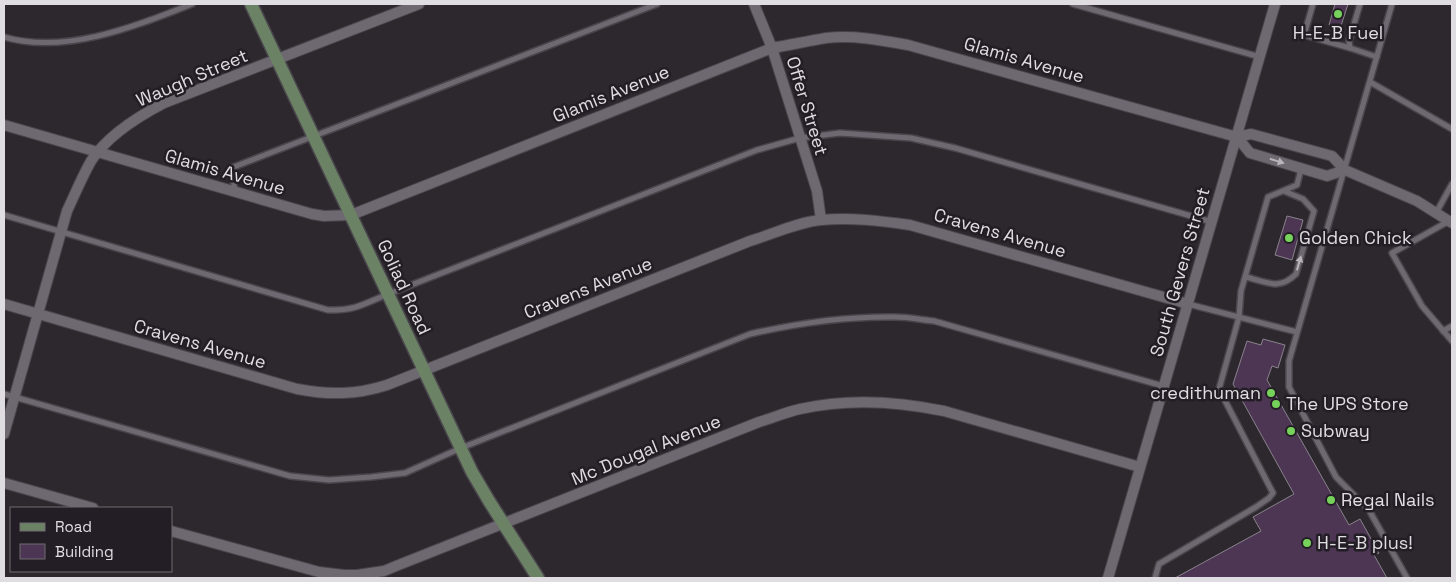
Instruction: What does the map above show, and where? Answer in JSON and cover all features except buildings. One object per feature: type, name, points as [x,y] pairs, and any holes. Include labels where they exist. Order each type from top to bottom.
[{"type":"main road","name":"Goliad Road","points":[[251,4],[461,448],[488,501],[538,578]]},
{"type":"street","name":"Waugh Street","points":[[4,434],[61,231],[77,187],[98,152],[126,126],[141,115],[164,103],[419,4]]},
{"type":"street","name":"Offer Street","points":[[754,4],[772,48],[817,191],[821,220]]},
{"type":"street","name":"South Gevers Street","points":[[1108,578],[1275,4]]},
{"type":"street","name":"Glamis Avenue","points":[[4,125],[312,214],[324,216],[351,215],[772,48],[827,38],[845,38],[908,44],[1237,137]]},
{"type":"street","points":[[1345,170],[1328,176],[1250,153],[1237,137],[1251,134],[1332,156],[1345,170],[1417,201],[1451,222]]},
{"type":"street","name":"Cravens Avenue","points":[[4,304],[297,389],[317,393],[340,394],[373,390],[750,241],[821,220],[883,221],[910,225],[1188,304]]},
{"type":"street","name":"Mc Dougal Avenue","points":[[172,531],[305,569],[344,575],[384,571],[759,422],[798,409],[852,402],[914,405],[944,411],[1140,468]]},
{"type":"street","points":[[4,483],[89,507]]},
{"type":"lane","points":[[4,37],[14,40],[48,42],[89,38],[149,20],[192,4]]},
{"type":"lane","points":[[235,192],[231,168],[657,4]]},
{"type":"lane","points":[[1073,4],[1260,56]]},
{"type":"lane","points":[[1313,4],[1304,35],[1377,57]]},
{"type":"lane","points":[[1350,48],[1350,41],[1360,4]]},
{"type":"lane","points":[[1392,4],[1289,361],[1289,387],[1336,477],[1369,510],[1407,578]]},
{"type":"lane","points":[[1370,82],[1452,129]]},
{"type":"lane","points":[[4,215],[328,310],[346,310],[360,306],[757,150],[800,138],[840,133],[910,138],[956,148],[1212,222]]},
{"type":"lane","points":[[1155,578],[1159,564],[1256,507],[1273,493],[1218,389],[1239,317],[1241,291],[1268,197],[1297,184],[1302,168]]},
{"type":"lane","points":[[1436,213],[1452,184]]},
{"type":"lane","points":[[1246,277],[1279,285],[1289,281],[1296,274],[1314,211],[1303,199],[1284,191]]},
{"type":"lane","points":[[1451,222],[1392,253],[1422,306],[1452,341]]},
{"type":"lane","points":[[1188,304],[1297,332]]},
{"type":"lane","points":[[4,394],[290,476],[329,480],[405,473],[461,448],[750,334],[844,318],[897,317],[934,321],[1164,387]]},
{"type":"lane","points":[[1444,331],[1452,326]]},
{"type":"place","name":"H-E-B Fuel","points":[[1338,14]]},
{"type":"place","name":"Golden Chick","points":[[1289,238]]},
{"type":"place","name":"credithuman","points":[[1271,393]]},
{"type":"place","name":"The UPS Store","points":[[1276,404]]},
{"type":"place","name":"Subway","points":[[1291,431]]},
{"type":"place","name":"Regal Nails","points":[[1331,500]]},
{"type":"place","name":"H-E-B plus!","points":[[1307,543]]}]
